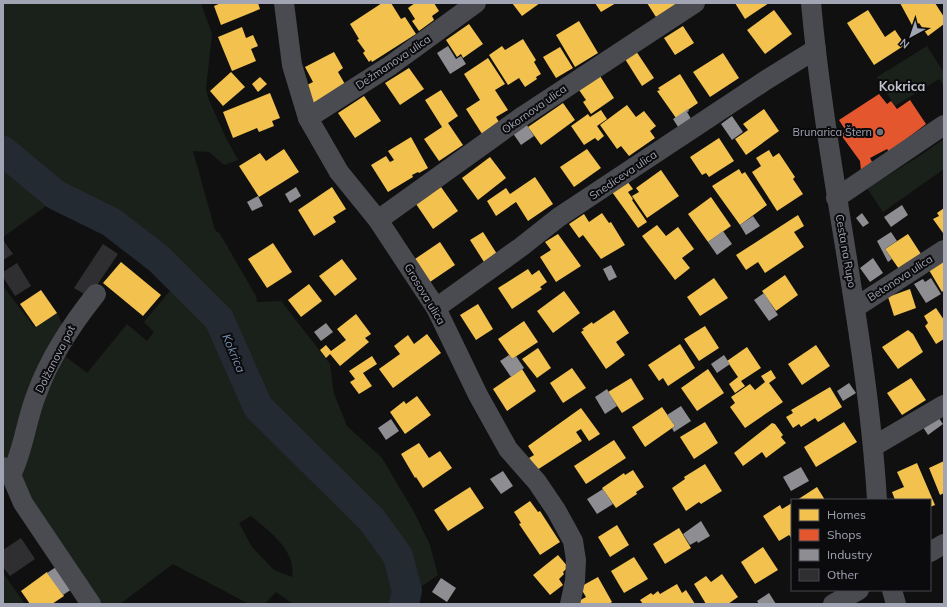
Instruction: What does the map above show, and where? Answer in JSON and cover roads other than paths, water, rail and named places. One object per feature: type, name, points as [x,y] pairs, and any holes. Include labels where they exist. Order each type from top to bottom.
[{"type":"street","name":"Grosova ulica","points":[[284,3],[292,65],[308,118],[339,172],[378,220],[436,308],[478,395],[508,449],[537,482],[556,510],[573,541],[576,560],[575,581],[570,604]]},
{"type":"street","name":"Dežmanova ulica","points":[[308,118],[391,64],[476,3]]},
{"type":"street","name":"Okornova ulica","points":[[378,220],[523,116],[695,3]]},
{"type":"street","name":"Cesta na Rupo","points":[[811,3],[836,198],[856,307],[874,446],[878,499]]},
{"type":"street","name":"Snediceva ulica","points":[[436,308],[559,218],[766,80],[816,49]]},
{"type":"street","points":[[836,198],[944,125]]},
{"type":"street","name":"Betonova ulica","points":[[856,307],[944,250]]},
{"type":"street","name":"Dolžanova pot","points":[[91,604],[23,503],[7,471],[19,458],[37,393],[75,321],[96,294]]},
{"type":"street","points":[[874,446],[944,405]]},
{"type":"street","points":[[931,551],[944,544]]},
{"type":"street","points":[[833,604],[857,591]]},
{"type":"street","points":[[892,591],[896,604]]},
{"type":"waterway","name":"Kokrica","points":[[3,151],[56,195],[111,222],[159,259],[219,319],[258,407],[372,520],[398,556],[407,591],[404,604]]},
{"type":"place","name":"Brunarica Štern","points":[[880,132]]},
{"type":"district","name":"Kokrica","points":[[902,86]]}]
